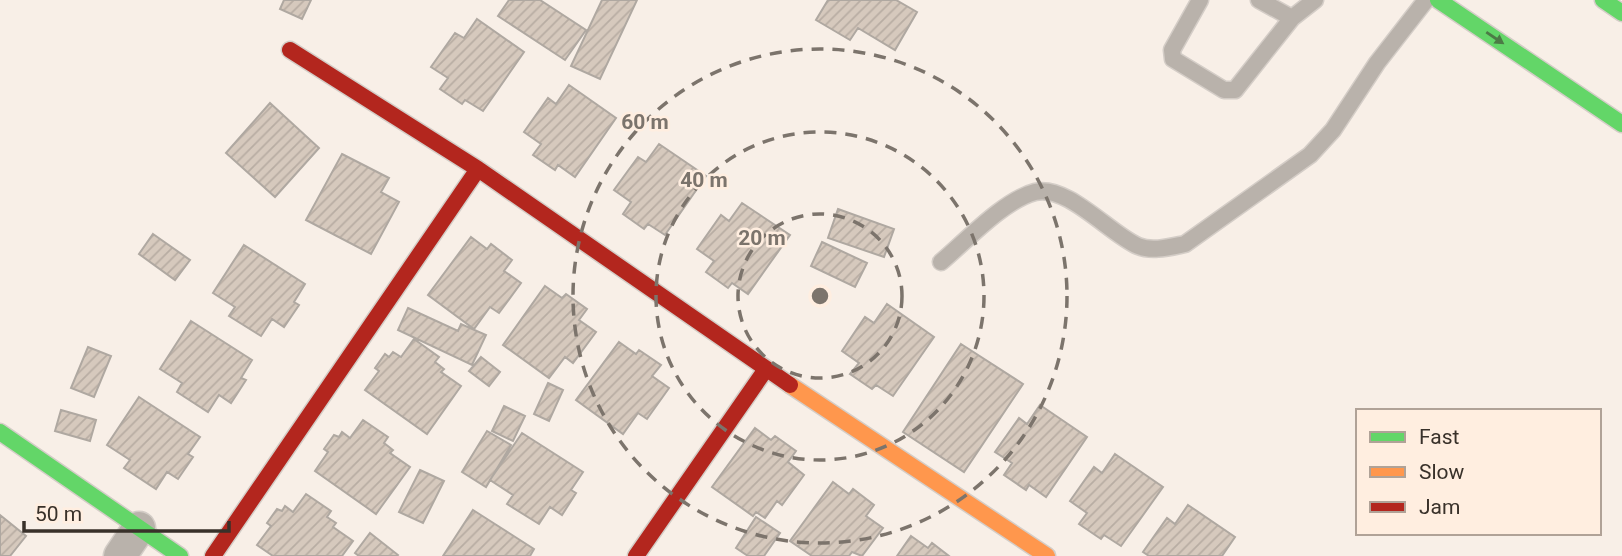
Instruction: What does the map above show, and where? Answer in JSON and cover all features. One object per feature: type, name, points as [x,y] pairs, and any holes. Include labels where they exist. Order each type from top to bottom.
[{"type":"main road","points":[[1438,0],[1622,124]]},
{"type":"main road","points":[[1603,0],[1622,13]]},
{"type":"main road","points":[[290,50],[478,169],[766,369],[1047,556]]},
{"type":"main road","points":[[213,556],[478,169]]},
{"type":"main road","points":[[636,556],[766,369]]},
{"type":"main road","points":[[0,432],[180,556]]},
{"type":"street","points":[[120,556],[139,528]]},
{"type":"lane","points":[[1200,0],[1172,50],[1173,59],[1224,90],[1236,90],[1292,18],[1315,0]]},
{"type":"lane","points":[[1258,0],[1292,18]]},
{"type":"lane","points":[[941,262],[1013,202],[1037,191],[1061,196],[1139,247],[1163,249],[1185,244],[1310,155],[1333,130],[1377,63],[1426,0]]},
{"type":"building","points":[[284,0],[311,0],[302,19],[280,9]]},
{"type":"building","points":[[509,0],[540,0],[586,30],[565,60],[498,16]]},
{"type":"building","points":[[602,0],[637,0],[600,79],[571,66]]},
{"type":"building","points":[[828,0],[896,0],[917,12],[895,50],[858,28],[850,40],[816,20]]},
{"type":"building","points":[[477,19],[524,52],[483,111],[465,100],[462,104],[440,89],[448,78],[431,67],[455,33],[464,38]]},
{"type":"building","points":[[569,85],[616,118],[575,177],[558,165],[555,170],[533,155],[541,144],[524,132],[548,98],[556,104]]},
{"type":"building","points":[[270,103],[319,148],[275,197],[226,153]]},
{"type":"building","points":[[659,144],[706,176],[665,235],[648,224],[644,229],[623,214],[631,202],[614,190],[638,157],[646,162]]},
{"type":"building","points":[[342,154],[389,178],[381,192],[399,202],[371,254],[306,220]]},
{"type":"building","points":[[742,203],[790,235],[748,294],[732,283],[728,288],[706,272],[714,261],[697,249],[721,215],[729,221]]},
{"type":"building","points":[[838,209],[894,229],[884,257],[828,238]]},
{"type":"building","points":[[153,234],[190,260],[175,280],[139,254]]},
{"type":"building","points":[[471,237],[487,249],[491,244],[512,260],[504,271],[521,283],[499,313],[490,307],[474,329],[428,295]]},
{"type":"building","points":[[822,242],[867,263],[855,287],[811,266]]},
{"type":"building","points":[[244,245],[305,284],[294,302],[299,305],[284,327],[272,319],[261,336],[229,316],[235,307],[213,293]]},
{"type":"building","points":[[545,286],[562,298],[566,294],[587,309],[579,320],[596,332],[573,363],[565,357],[549,378],[503,345]]},
{"type":"building","points":[[887,304],[934,337],[893,396],[876,385],[872,389],[850,374],[859,363],[842,351],[865,317],[874,323]]},
{"type":"building","points":[[408,308],[458,331],[461,324],[486,335],[472,365],[398,330]]},
{"type":"building","points":[[191,321],[252,360],[241,378],[246,380],[231,403],[219,395],[208,412],[177,392],[182,383],[160,369]]},
{"type":"building","points":[[414,339],[439,357],[435,362],[444,369],[441,372],[461,386],[427,434],[365,390],[379,371],[375,368],[385,354],[389,357],[393,352],[401,357]]},
{"type":"building","points":[[619,342],[636,354],[639,350],[661,365],[652,376],[669,388],[647,419],[638,413],[623,434],[576,400]]},
{"type":"building","points":[[961,344],[1023,384],[964,472],[903,432]]},
{"type":"building","points":[[88,347],[111,356],[94,397],[71,388]]},
{"type":"building","points":[[481,357],[500,372],[489,386],[469,371]]},
{"type":"building","points":[[548,383],[563,390],[549,421],[534,414]]},
{"type":"building","points":[[139,397],[200,437],[188,454],[193,457],[178,479],[167,472],[156,489],[124,468],[130,460],[107,445]]},
{"type":"building","points":[[1040,405],[1087,437],[1046,497],[1029,485],[1026,490],[1004,475],[1012,463],[995,452],[1019,418],[1027,424]]},
{"type":"building","points":[[504,406],[525,416],[513,441],[492,431]]},
{"type":"building","points":[[61,410],[96,420],[90,441],[55,431]]},
{"type":"building","points":[[363,420],[388,437],[384,443],[393,450],[390,453],[410,467],[376,514],[315,471],[328,452],[324,449],[334,435],[339,437],[342,432],[350,438]]},
{"type":"building","points":[[755,428],[771,440],[775,436],[796,451],[788,462],[804,475],[782,505],[777,501],[765,518],[756,512],[753,516],[712,487]]},
{"type":"building","points":[[487,431],[511,445],[486,487],[462,472]]},
{"type":"building","points":[[522,433],[583,472],[571,490],[576,493],[562,515],[550,507],[539,524],[507,504],[513,495],[490,480]]},
{"type":"building","points":[[1115,454],[1163,487],[1121,546],[1104,535],[1101,539],[1079,524],[1087,513],[1070,501],[1094,467],[1102,473]]},
{"type":"building","points":[[420,470],[444,481],[423,523],[399,512]]},
{"type":"building","points":[[833,482],[849,494],[853,489],[874,505],[866,516],[883,528],[862,556],[852,552],[849,556],[812,556],[790,541]]},
{"type":"building","points":[[306,494],[331,511],[327,517],[336,523],[333,527],[353,541],[342,556],[273,556],[257,545],[271,526],[267,523],[277,509],[282,511],[285,506],[293,512]]},
{"type":"building","points":[[1188,505],[1235,537],[1222,556],[1149,556],[1143,552],[1167,518],[1175,524]]},
{"type":"building","points":[[473,510],[534,549],[530,556],[443,556]]},
{"type":"building","points":[[0,515],[26,536],[10,556],[0,556]]},
{"type":"building","points":[[756,517],[780,533],[764,556],[748,556],[736,548]]},
{"type":"building","points":[[370,533],[398,555],[359,556],[355,553]]},
{"type":"building","points":[[911,536],[928,548],[932,543],[949,556],[897,556]]},
{"type":"traffic: fast","points":[[1438,0],[1622,124]]},
{"type":"traffic: fast","points":[[1603,0],[1622,13]]},
{"type":"traffic: fast","points":[[0,432],[180,556]]},
{"type":"traffic: slow","points":[[790,385],[1047,556]]},
{"type":"traffic: jam","points":[[290,50],[478,169],[790,385]]},
{"type":"traffic: jam","points":[[213,556],[478,169]]},
{"type":"traffic: jam","points":[[636,556],[766,369]]}]
